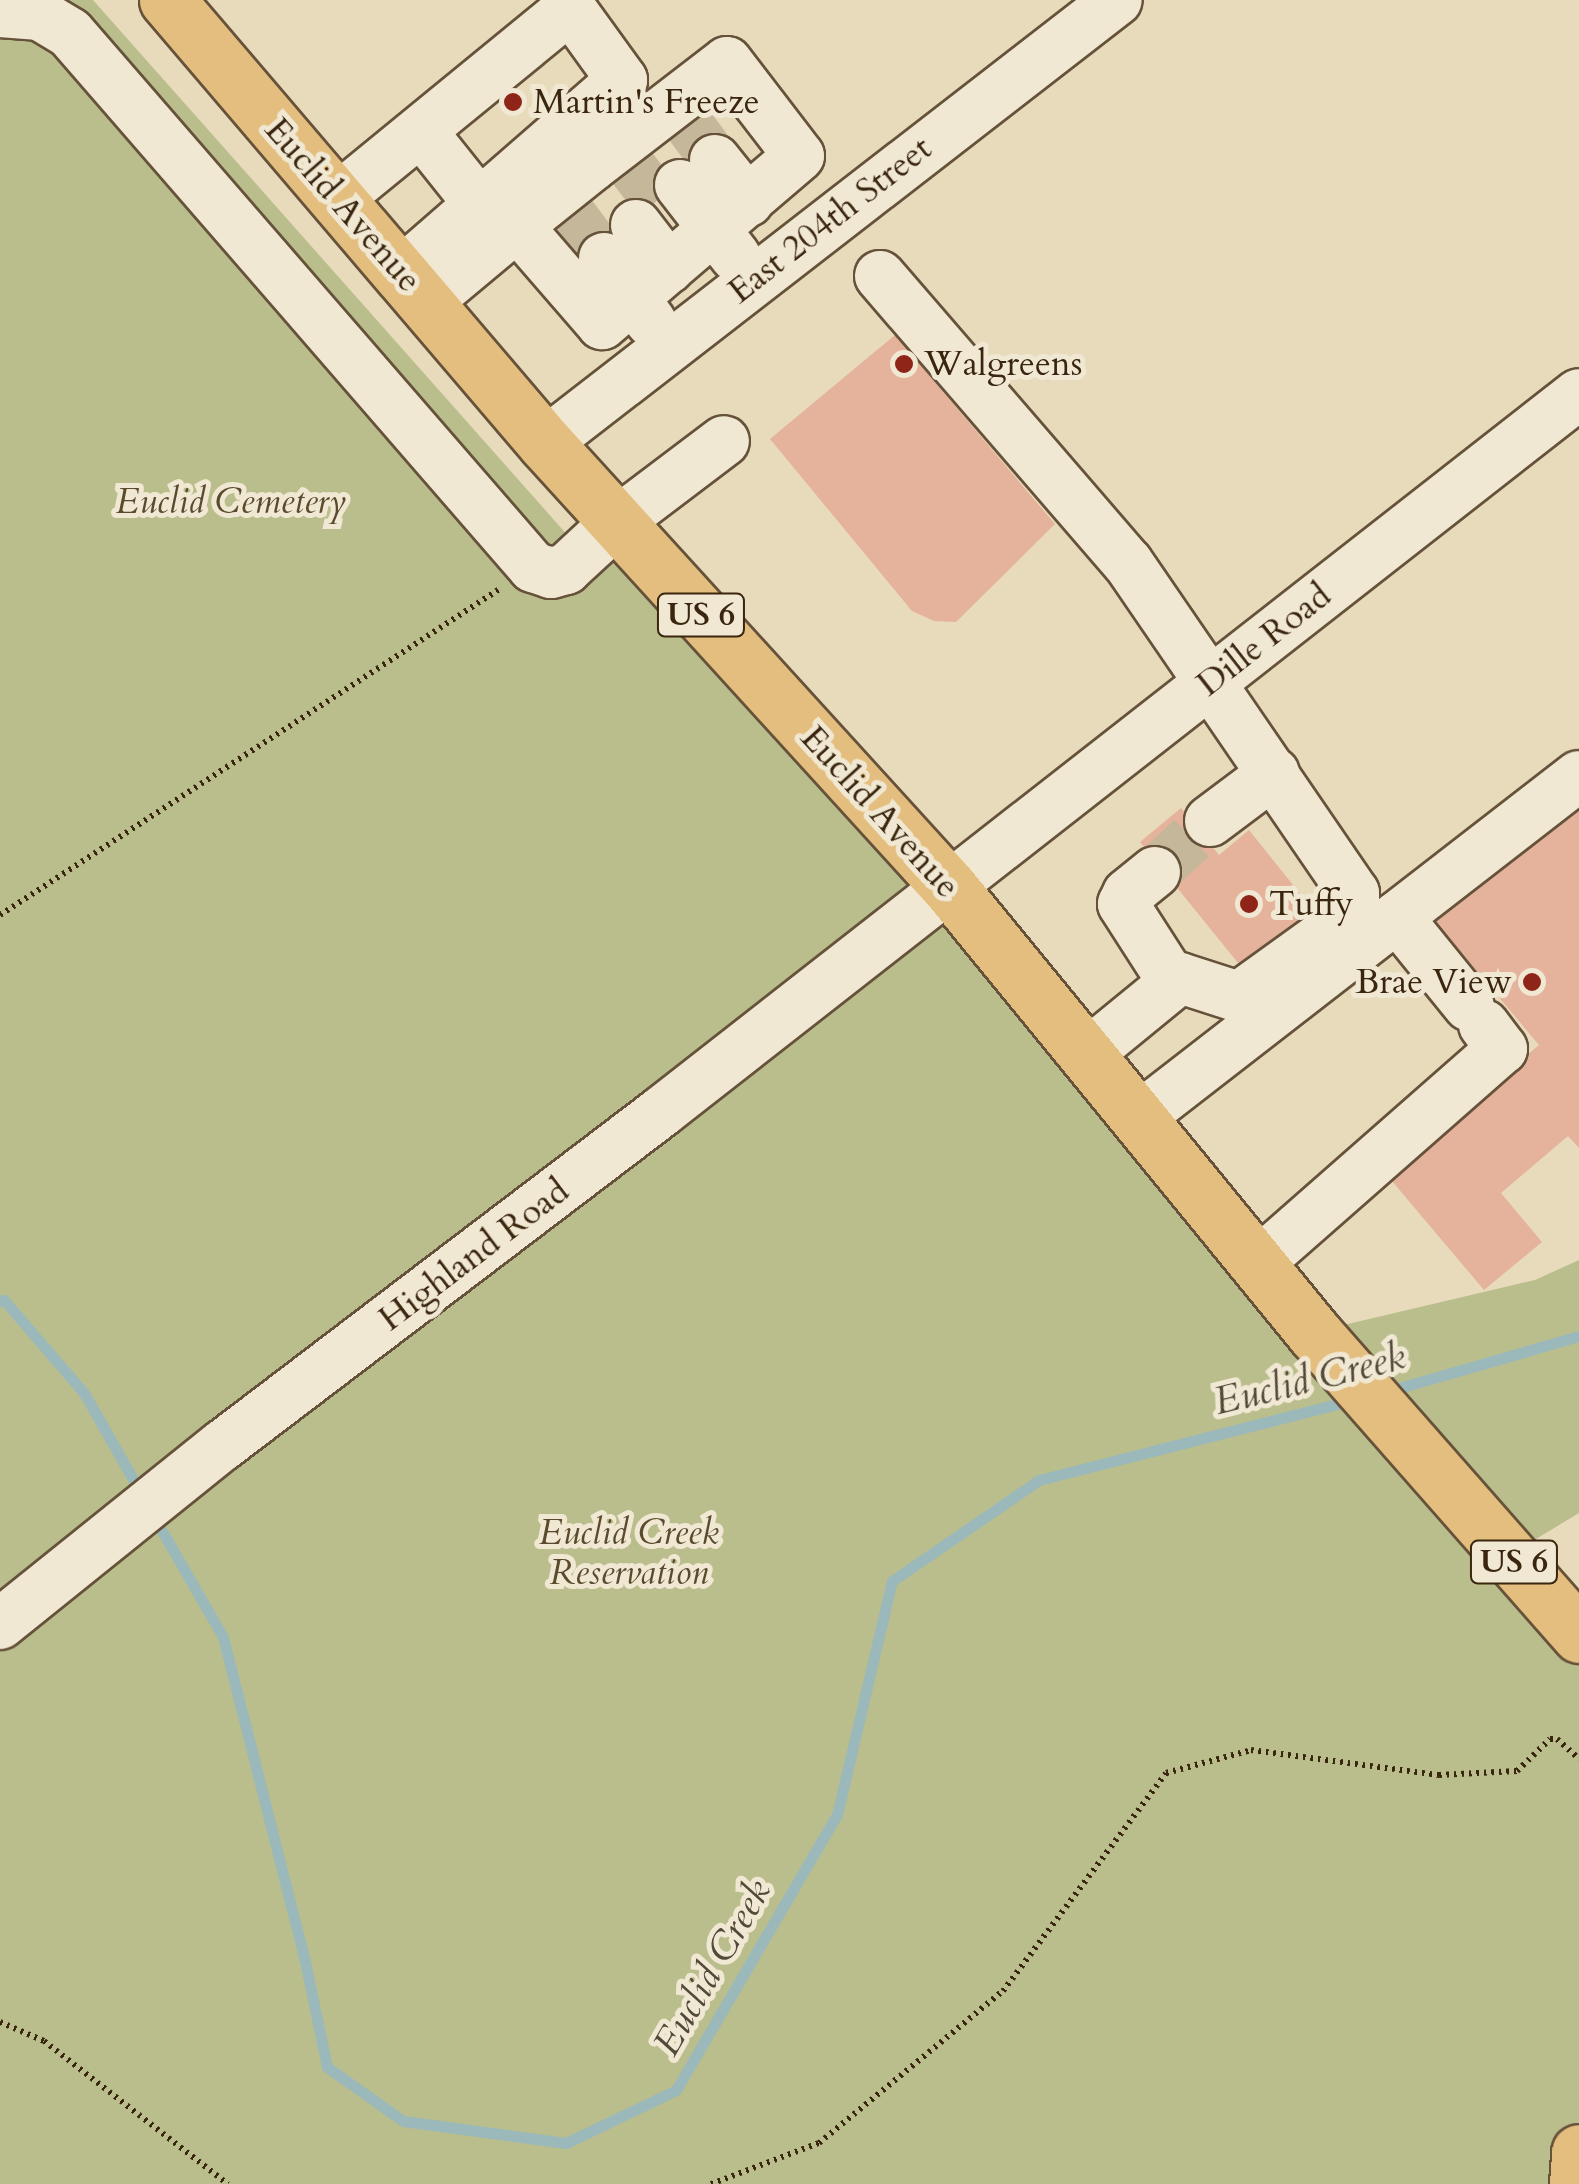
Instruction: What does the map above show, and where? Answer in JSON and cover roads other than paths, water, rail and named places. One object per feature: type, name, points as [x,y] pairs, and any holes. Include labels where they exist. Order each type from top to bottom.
[{"type":"main road","name":"Euclid Avenue","points":[[167,0],[545,442],[950,888],[1314,1333],[1579,1636]]},
{"type":"main road","points":[[1577,2184],[1579,2152]]},
{"type":"street","name":"East 204th Street","points":[[545,442],[1116,0]]},
{"type":"street","points":[[337,199],[570,8],[622,80],[498,215],[414,287]]},
{"type":"street","points":[[0,12],[40,16],[70,32],[533,567],[551,573],[566,569],[618,522],[724,441]]},
{"type":"street","points":[[421,131],[498,215],[602,324],[799,156],[728,62],[651,159],[498,215]]},
{"type":"street","points":[[651,159],[708,234]]},
{"type":"street","points":[[651,159],[708,234]]},
{"type":"street","points":[[651,159],[708,234],[754,278]]},
{"type":"street","points":[[669,347],[708,234]]},
{"type":"street","points":[[880,276],[1128,563],[1213,681],[1354,894],[1354,907],[1347,919],[1239,997],[1180,978],[1086,1055]]},
{"type":"street","name":"Dille Road","points":[[950,888],[1579,394]]},
{"type":"street","points":[[1210,821],[1274,772]]},
{"type":"street","points":[[1138,1118],[1579,776]]},
{"type":"street","points":[[1154,872],[1128,894],[1123,904],[1173,982]]},
{"type":"street","name":"Highland Road","points":[[0,1624],[223,1445],[950,888]]},
{"type":"street","points":[[1257,1264],[1502,1049],[1397,917]]},
{"type":"waterway","name":"Euclid Creek","points":[[0,1301],[4,1300],[84,1393],[143,1497]]},
{"type":"waterway","name":"Euclid Creek","points":[[1385,1392],[1579,1336]]},
{"type":"waterway","name":"Euclid Creek","points":[[154,1517],[223,1637],[305,1961],[327,2067],[403,2121],[566,2143],[676,2090],[837,1815],[892,1581],[1039,1480],[1353,1400]]},
{"type":"tunnel","points":[[684,118],[715,160]]},
{"type":"tunnel","points":[[627,161],[660,204]]},
{"type":"tunnel","points":[[568,210],[604,258]]},
{"type":"tunnel","points":[[1155,872],[1210,821]]},
{"type":"place","name":"Martin's Freeze","points":[[513,102]]},
{"type":"place","name":"Walgreens","points":[[904,364]]},
{"type":"place","name":"Tuffy","points":[[1249,904]]},
{"type":"place","name":"Brae View","points":[[1532,982]]},
{"type":"park label","name":"Euclid Cemetery","points":[[231,502]]},
{"type":"park label","name":"Euclid Creek Reservation","points":[[629,1553]]}]
